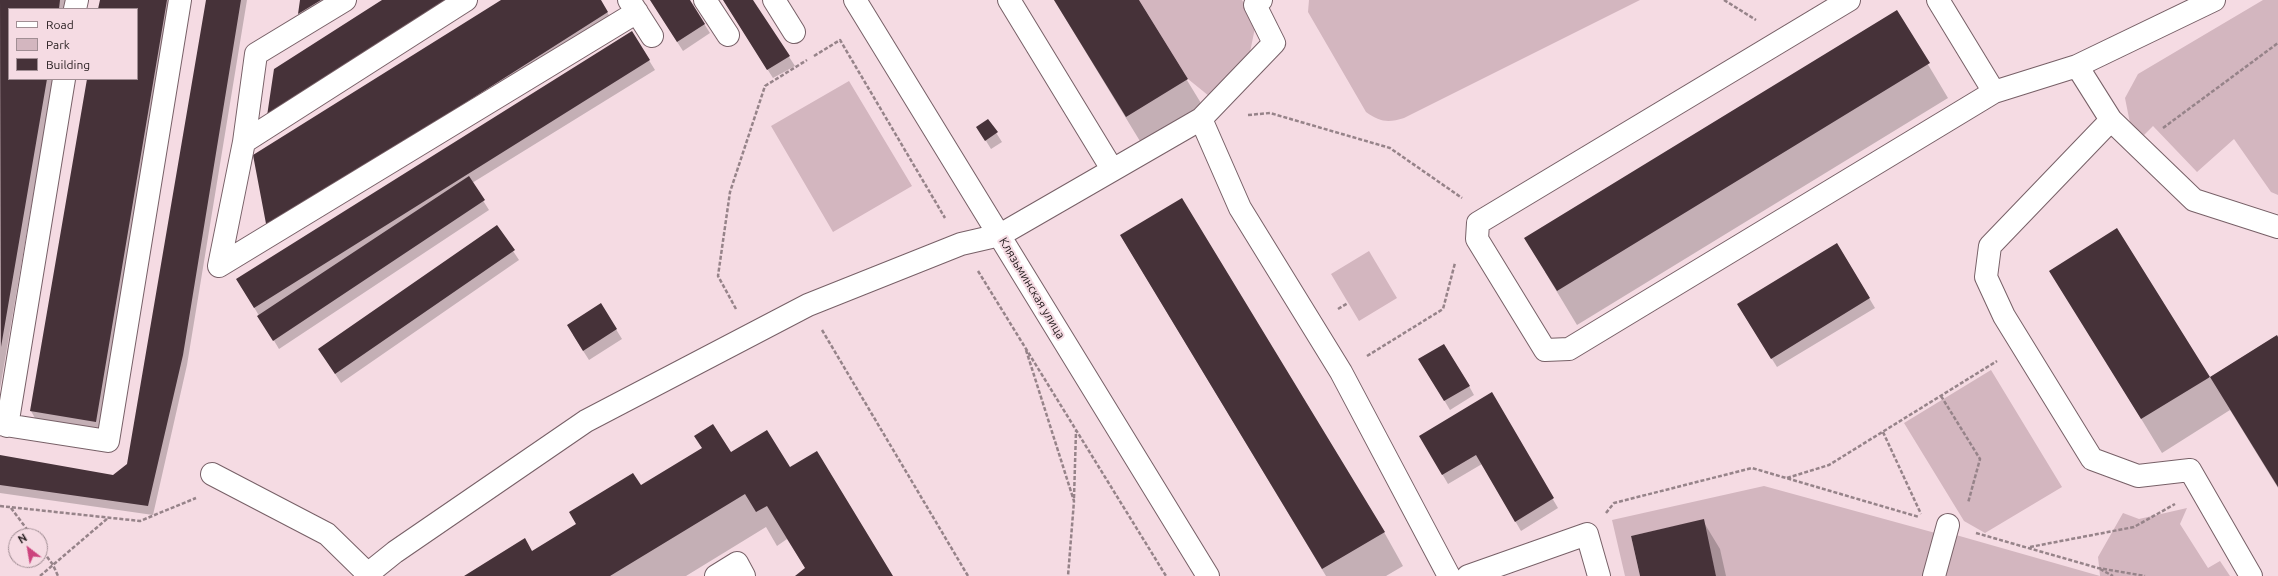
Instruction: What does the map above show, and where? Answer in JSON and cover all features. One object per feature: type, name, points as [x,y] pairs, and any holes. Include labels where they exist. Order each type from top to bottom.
[{"type":"street","points":[[64,80],[4,425],[108,442],[180,0]]},
{"type":"street","points":[[345,0],[256,54],[244,142],[219,266],[633,6],[652,36]]},
{"type":"street","points":[[244,142],[466,0]]},
{"type":"street","points":[[705,0],[728,35]]},
{"type":"street","points":[[774,0],[794,32]]},
{"type":"street","name":"Клязьминская улица","points":[[856,0],[1208,576]]},
{"type":"street","points":[[1009,0],[1112,169]]},
{"type":"street","points":[[212,474],[327,534],[367,575],[395,552],[586,421],[808,305],[961,244],[1000,235],[1201,119],[1274,43],[1255,5],[1261,0]]},
{"type":"street","points":[[1849,0],[1478,223],[1477,239],[1545,350],[1569,349],[1994,92],[2077,66],[2214,0]]},
{"type":"street","points":[[1938,0],[1994,92]]},
{"type":"street","points":[[2077,66],[2111,120],[2194,200],[2278,227]]},
{"type":"street","points":[[1201,119],[1240,208],[1341,372],[1449,576]]},
{"type":"street","points":[[2111,120],[1990,246],[1986,277],[2004,316],[2092,459],[2138,476],[2190,470],[2251,576]]},
{"type":"street","points":[[1934,576],[1954,527]]},
{"type":"street","points":[[1468,576],[1587,534],[1599,576]]},
{"type":"street","points":[[716,576],[737,563],[744,576]]},
{"type":"path","points":[[750,336],[718,276],[730,192],[765,86],[840,40],[961,244],[1166,576]]},
{"type":"path","points":[[2140,147],[2174,118],[2278,43]]},
{"type":"path","points":[[1201,119],[1270,113],[1390,148],[1471,204],[1478,223]]},
{"type":"path","points":[[1341,372],[1443,309],[1457,257]]},
{"type":"path","points":[[808,305],[968,576]]},
{"type":"path","points":[[1787,478],[1829,465],[2023,345]]},
{"type":"path","points":[[1024,346],[1074,501]]},
{"type":"path","points":[[1941,396],[1980,459],[1954,527],[2098,568],[2145,576]]},
{"type":"path","points":[[1068,576],[1074,501],[1076,430]]},
{"type":"path","points":[[1587,534],[1614,503],[1752,468],[1922,518],[1883,432]]},
{"type":"path","points":[[0,506],[140,521],[195,500],[212,474]]},
{"type":"path","points":[[2028,548],[2134,527],[2201,489]]},
{"type":"path","points":[[10,507],[26,528]]},
{"type":"path","points":[[40,576],[108,518]]},
{"type":"path","points":[[48,558],[58,576]]},
{"type":"path","points":[[2098,568],[2113,576]]},
{"type":"green space","points":[[1139,0],[1242,0],[1256,23],[1249,57],[1209,96],[1188,79]]},
{"type":"green space","points":[[1309,0],[1640,0],[1404,118],[1393,121],[1384,121],[1366,112],[1308,12]]},
{"type":"green space","points":[[2263,0],[2278,0],[2278,195],[2271,192],[2234,139],[2197,172],[2153,126],[2141,138],[2130,123],[2125,98],[2138,74]]},
{"type":"green space","points":[[849,81],[912,186],[833,232],[771,126]]},
{"type":"green space","points":[[1369,251],[1397,298],[1359,321],[1331,274]]},
{"type":"green space","points":[[1991,370],[2062,487],[1985,533],[1964,521],[1904,423]]},
{"type":"green space","points":[[1764,486],[1939,534],[1928,576],[1716,576],[1703,520],[1631,536],[1640,576],[1625,576],[1612,520]]},
{"type":"green space","points":[[2187,508],[2180,524],[2208,568],[2220,561],[2230,576],[2100,576],[2098,557],[2123,513],[2139,519]]},
{"type":"green space","points":[[1956,535],[2100,576],[1946,576]]},
{"type":"building","points":[[0,0],[60,0],[59,8],[8,8],[8,80],[47,80],[1,347]]},
{"type":"building","points":[[100,0],[167,0],[96,422],[30,411],[87,80],[138,80],[138,8],[98,8]]},
{"type":"building","points":[[206,0],[241,0],[183,355],[148,506],[0,485],[0,455],[113,475],[127,464]]},
{"type":"building","points":[[300,0],[321,0],[298,14]]},
{"type":"building","points":[[382,0],[448,0],[267,116],[274,69]]},
{"type":"building","points":[[501,0],[601,0],[608,12],[267,229],[253,155]]},
{"type":"building","points":[[650,0],[690,0],[705,24],[677,42]]},
{"type":"building","points":[[723,0],[753,0],[790,56],[767,70]]},
{"type":"building","points":[[1054,0],[1139,0],[1188,79],[1126,117]]},
{"type":"building","points":[[1897,10],[1930,63],[1557,291],[1524,238]]},
{"type":"building","points":[[632,31],[650,60],[254,308],[236,279]]},
{"type":"building","points":[[988,119],[998,132],[985,141],[976,127]]},
{"type":"building","points":[[469,176],[485,200],[273,341],[257,316]]},
{"type":"building","points":[[1182,198],[1385,532],[1322,569],[1120,235]]},
{"type":"building","points":[[497,225],[515,250],[335,374],[318,349]]},
{"type":"building","points":[[2117,228],[2210,377],[2141,419],[2049,271]]},
{"type":"building","points":[[1837,243],[1870,298],[1771,359],[1737,304]]},
{"type":"building","points":[[601,303],[617,329],[583,351],[567,325]]},
{"type":"building","points":[[2277,335],[2278,337],[2278,487],[2210,377]]},
{"type":"building","points":[[1444,344],[1470,386],[1444,401],[1418,359]]},
{"type":"building","points":[[1492,392],[1554,498],[1515,522],[1476,455],[1442,475],[1419,436]]},
{"type":"building","points":[[713,424],[731,452],[767,430],[790,467],[817,451],[893,576],[795,576],[805,568],[767,506],[756,512],[745,494],[610,576],[464,576],[525,538],[532,551],[576,524],[569,512],[633,473],[641,485],[702,448],[694,436]]},
{"type":"building","points":[[1704,519],[1716,576],[1640,576],[1631,536]]}]
